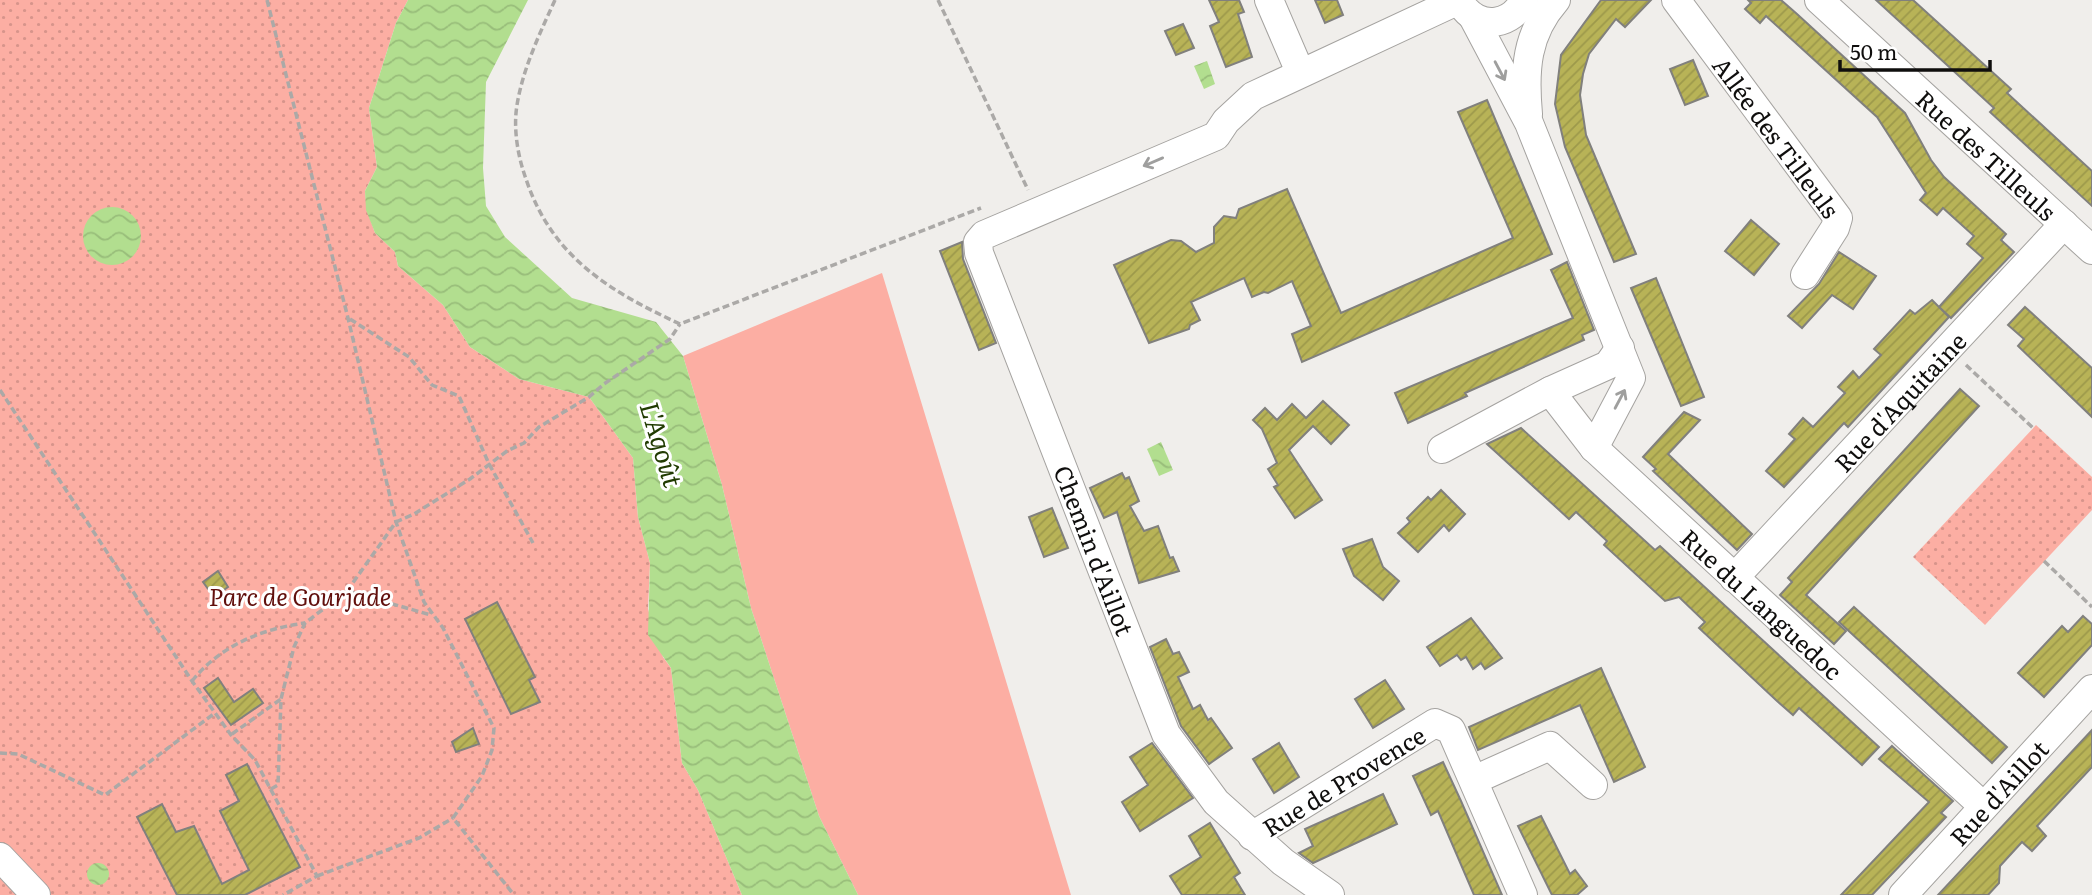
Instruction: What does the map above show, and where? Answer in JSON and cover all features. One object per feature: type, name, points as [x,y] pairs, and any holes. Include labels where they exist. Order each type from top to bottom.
[{"type":"street","points":[[1269,0],[1300,72]]},
{"type":"street","name":"Allée des Tilleuls","points":[[1676,0],[1838,218],[1835,228],[1805,275]]},
{"type":"street","name":"Rue des Tilleuls","points":[[1819,0],[2092,250]]},
{"type":"street","points":[[1062,201],[1216,136],[1226,121],[1253,96],[1300,72],[1463,5]]},
{"type":"street","points":[[1463,5],[1494,23],[1535,7],[1526,67],[1529,124]]},
{"type":"street","points":[[1463,5],[1529,124],[1631,379],[1594,448]]},
{"type":"street","name":"Chemin d'Aillot","points":[[1062,201],[984,234],[978,242],[979,253],[1166,734],[1216,802],[1252,835],[1330,895]]},
{"type":"street","name":"Rue d'Aquitaine","points":[[1734,578],[2064,224]]},
{"type":"street","points":[[1442,449],[1550,391],[1608,365],[1620,348]]},
{"type":"street","name":"Rue du Languedoc","points":[[1550,391],[1594,448],[1983,806]]},
{"type":"street","name":"Rue d'Aillot","points":[[1903,895],[2092,689]]},
{"type":"street","name":"Rue de Provence","points":[[1252,835],[1435,723],[1451,730],[1474,780]]},
{"type":"street","points":[[1524,895],[1474,780],[1550,746],[1592,785]]},
{"type":"street","points":[[0,857],[36,895]]},
{"type":"path","points":[[267,0],[348,318],[396,522],[424,602],[443,628],[494,728],[492,750],[482,776],[453,818],[419,838],[317,876],[283,895]]},
{"type":"path","points":[[555,0],[534,46],[517,107],[518,158],[533,201],[560,245],[593,275],[634,302],[680,324]]},
{"type":"path","points":[[938,0],[1028,190]]},
{"type":"path","points":[[1015,195],[1028,190],[1046,192],[1062,201]]},
{"type":"path","points":[[192,681],[218,654],[241,642],[262,632],[305,624],[347,592],[396,522],[425,507],[524,443],[539,427],[589,397],[613,377],[670,339],[680,324],[989,205]]},
{"type":"path","points":[[348,318],[409,357],[432,385],[459,396],[489,464],[533,543]]},
{"type":"path","points":[[1950,349],[2033,428]]},
{"type":"path","points":[[0,390],[192,681],[231,735],[255,760],[317,876]]},
{"type":"path","points":[[2044,561],[2092,607]]},
{"type":"path","points":[[347,592],[433,615]]},
{"type":"path","points":[[271,789],[278,785],[284,679],[305,624]]},
{"type":"path","points":[[231,735],[281,699]]},
{"type":"path","points":[[0,753],[18,754],[105,795],[215,713]]},
{"type":"path","points":[[453,818],[514,895]]},
{"type":"green space","name":"Parc de Gourjade","points":[[0,0],[408,0],[396,23],[369,108],[377,167],[365,191],[367,210],[375,233],[395,252],[398,266],[443,305],[470,347],[519,379],[589,397],[633,458],[638,517],[650,563],[648,609],[663,657],[671,668],[682,763],[698,790],[742,895],[0,895]]},
{"type":"green space","points":[[882,273],[1071,895],[858,895],[819,816],[751,608],[722,485],[683,356]]},
{"type":"green space","points":[[2036,425],[2092,477],[2092,510],[1985,625],[1913,557]]},
{"type":"water","name":"L'Agoût","points":[[408,0],[528,0],[486,82],[483,168],[486,206],[505,237],[572,298],[656,322],[683,356],[722,485],[751,608],[819,816],[858,895],[742,895],[698,790],[682,763],[671,668],[648,635],[650,563],[638,517],[633,458],[589,397],[519,379],[470,347],[443,305],[398,266],[395,252],[375,233],[366,210],[365,191],[377,167],[369,108],[396,23]]},
{"type":"water","points":[[1207,61],[1215,84],[1204,89],[1194,66]]},
{"type":"water","points":[[106,207],[118,207],[133,215],[141,230],[141,242],[133,257],[118,265],[106,265],[91,257],[83,242],[83,230],[91,215]]},
{"type":"water","points":[[1161,442],[1173,470],[1159,476],[1147,449]]},
{"type":"water","points":[[98,863],[106,866],[109,874],[106,882],[98,885],[90,882],[87,874],[90,866]]},
{"type":"building","points":[[1209,0],[1239,0],[1244,12],[1238,14],[1252,57],[1226,67],[1210,26],[1219,22]]},
{"type":"building","points":[[1315,0],[1337,0],[1343,15],[1325,23]]},
{"type":"building","points":[[1601,0],[1651,0],[1625,27],[1616,19],[1589,54],[1580,95],[1586,135],[1636,254],[1614,262],[1565,147],[1555,104],[1561,55]]},
{"type":"building","points":[[1748,0],[1781,0],[1797,14],[1905,113],[1931,160],[1944,177],[2006,234],[2001,240],[2014,252],[1951,318],[1939,307],[1983,258],[1967,244],[1974,236],[1943,208],[1937,215],[1920,200],[1926,193],[1877,117],[1766,16],[1760,23],[1745,9],[1751,3]]},
{"type":"building","points":[[1876,0],[1913,0],[2011,89],[2007,93],[2092,171],[2092,206],[1990,112],[1994,108]]},
{"type":"building","points":[[1183,24],[1194,48],[1176,55],[1165,31]]},
{"type":"building","points":[[1693,60],[1708,96],[1685,105],[1670,69]]},
{"type":"building","points":[[1487,100],[1552,254],[1302,362],[1292,334],[1311,326],[1292,281],[1268,293],[1252,297],[1244,278],[1191,302],[1200,320],[1190,325],[1189,329],[1149,343],[1114,265],[1171,240],[1181,241],[1196,252],[1214,243],[1214,227],[1224,216],[1236,218],[1239,209],[1287,189],[1341,313],[1513,238],[1458,112]]},
{"type":"building","points":[[1751,220],[1779,244],[1754,275],[1725,251]]},
{"type":"building","points":[[962,242],[963,259],[996,343],[979,350],[940,251]]},
{"type":"building","points":[[1839,252],[1876,276],[1853,309],[1832,295],[1802,328],[1788,316],[1819,284]]},
{"type":"building","points":[[1567,262],[1594,330],[1582,335],[1584,340],[1465,393],[1467,396],[1408,423],[1395,393],[1573,318],[1551,270]]},
{"type":"building","points":[[1656,278],[1704,397],[1681,406],[1631,288]]},
{"type":"building","points":[[1932,300],[1949,317],[1848,427],[1844,423],[1784,487],[1766,471],[1795,439],[1789,434],[1803,418],[1813,427],[1845,393],[1838,387],[1853,371],[1859,378],[1881,355],[1874,349],[1910,310],[1915,314]]},
{"type":"building","points":[[2025,307],[2092,368],[2092,417],[2018,346],[2024,339],[2008,325]]},
{"type":"building","points":[[1960,389],[1979,406],[1806,595],[1846,631],[1834,644],[1780,595],[1792,582],[1788,578]]},
{"type":"building","points":[[1323,401],[1349,425],[1331,444],[1313,426],[1289,450],[1322,500],[1295,518],[1274,487],[1278,485],[1268,469],[1277,463],[1262,429],[1253,420],[1265,408],[1277,420],[1292,404],[1306,418]]},
{"type":"building","points":[[1684,412],[1700,420],[1668,454],[1752,534],[1737,550],[1653,471],[1656,469],[1643,457]]},
{"type":"building","points":[[1521,428],[1655,550],[1660,546],[1879,747],[1862,765],[1799,708],[1793,715],[1699,628],[1705,622],[1679,597],[1665,601],[1604,545],[1607,541],[1576,512],[1569,519],[1487,444]]},
{"type":"building","points":[[1122,473],[1125,479],[1129,477],[1139,501],[1130,506],[1144,531],[1158,526],[1170,558],[1173,557],[1179,571],[1139,583],[1117,512],[1104,518],[1090,488]]},
{"type":"building","points":[[1441,490],[1465,514],[1449,531],[1444,525],[1418,552],[1398,533],[1410,522],[1407,518],[1428,497],[1431,500]]},
{"type":"building","points":[[1052,508],[1068,548],[1044,557],[1029,517]]},
{"type":"building","points":[[1372,539],[1383,567],[1399,581],[1383,600],[1354,576],[1343,549]]},
{"type":"building","points":[[218,571],[228,587],[214,597],[203,582]]},
{"type":"building","points":[[497,602],[535,677],[529,680],[540,702],[511,714],[465,619]]},
{"type":"building","points":[[1854,607],[2007,747],[1992,763],[1839,622]]},
{"type":"building","points":[[2083,616],[2092,624],[2092,645],[2044,697],[2018,673],[2062,626],[2068,632]]},
{"type":"building","points":[[1471,618],[1502,658],[1485,669],[1481,663],[1473,669],[1466,657],[1461,660],[1457,655],[1440,666],[1427,647]]},
{"type":"building","points":[[1166,639],[1173,654],[1179,652],[1189,672],[1178,677],[1193,709],[1200,705],[1208,720],[1211,718],[1232,748],[1209,764],[1181,726],[1150,647]]},
{"type":"building","points":[[1601,668],[1645,767],[1642,769],[1614,782],[1580,705],[1478,750],[1469,727]]},
{"type":"building","points":[[218,678],[234,702],[253,689],[263,703],[231,725],[204,688]]},
{"type":"building","points":[[1385,680],[1404,709],[1373,728],[1355,699]]},
{"type":"building","points":[[473,728],[479,744],[456,752],[452,742]]},
{"type":"building","points":[[2092,730],[2092,767],[2037,826],[2046,836],[2032,851],[2022,842],[2000,866],[1999,883],[1988,895],[1938,895]]},
{"type":"building","points":[[1152,743],[1193,798],[1140,831],[1122,802],[1148,785],[1130,757]]},
{"type":"building","points":[[1279,743],[1299,777],[1274,793],[1253,759]]},
{"type":"building","points":[[1892,746],[1953,801],[1941,813],[1946,817],[1872,895],[1841,895],[1929,802],[1879,759]]},
{"type":"building","points":[[1443,762],[1502,895],[1474,895],[1438,811],[1431,815],[1413,776]]},
{"type":"building","points":[[247,764],[300,867],[245,895],[177,895],[137,817],[162,804],[176,832],[194,826],[222,884],[249,870],[220,811],[239,801],[226,775]]},
{"type":"building","points":[[1383,794],[1397,824],[1313,863],[1299,853],[1313,846],[1305,829]]},
{"type":"building","points":[[1541,816],[1570,874],[1575,870],[1587,886],[1577,895],[1552,895],[1518,826]]},
{"type":"building","points":[[1210,823],[1240,873],[1234,877],[1245,895],[1182,895],[1170,876],[1201,857],[1189,836]]}]
